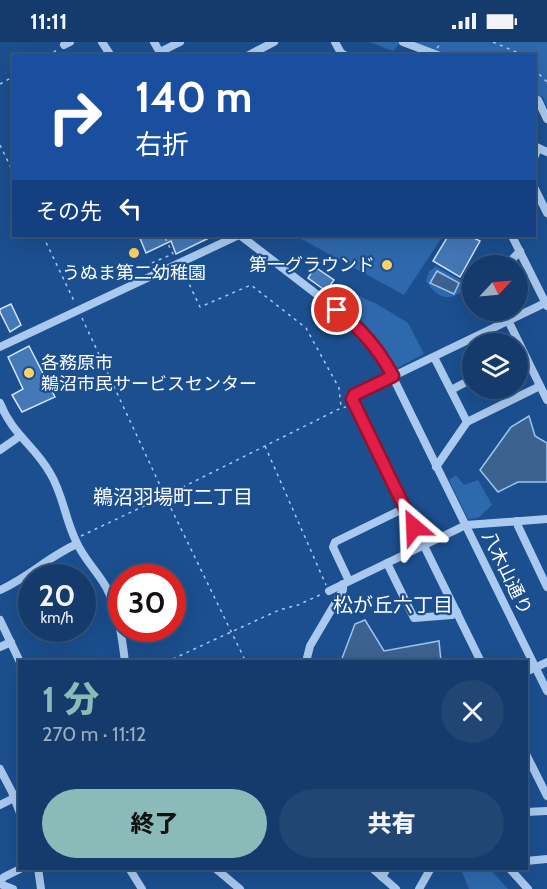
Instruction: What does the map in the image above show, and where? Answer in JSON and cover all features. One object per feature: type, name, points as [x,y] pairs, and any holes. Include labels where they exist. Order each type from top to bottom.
[{"type":"street","points":[[154,42],[161,54],[180,42]]},
{"type":"street","points":[[250,54],[274,42]]},
{"type":"street","points":[[404,42],[432,54]]},
{"type":"street","points":[[536,99],[547,119]]},
{"type":"street","points":[[536,191],[547,213]]},
{"type":"street","points":[[0,347],[237,237]]},
{"type":"street","points":[[240,237],[354,323],[383,357],[393,376]]},
{"type":"street","points":[[513,237],[546,303],[528,311]]},
{"type":"street","points":[[516,255],[520,251]]},
{"type":"street","points":[[480,660],[352,399],[354,395],[506,321]]},
{"type":"street","points":[[434,357],[467,422]]},
{"type":"street","points":[[528,366],[547,400]]},
{"type":"street","name":"八木山通り","points":[[393,376],[547,691]]},
{"type":"street","points":[[451,390],[462,384]]},
{"type":"street","points":[[436,467],[467,422],[540,386]]},
{"type":"street","points":[[0,403],[8,422],[39,455],[51,473],[76,541],[105,586],[114,605],[122,633],[125,660]]},
{"type":"street","points":[[0,450],[20,436]]},
{"type":"street","points":[[306,660],[310,646],[346,582],[333,548],[335,542],[405,508]]},
{"type":"street","points":[[328,591],[466,525],[547,519]]},
{"type":"street","points":[[517,521],[547,587]]},
{"type":"street","points":[[0,590],[12,585],[76,541]]},
{"type":"street","points":[[387,563],[414,618],[452,615],[457,612]]},
{"type":"street","points":[[0,620],[19,660]]},
{"type":"street","points":[[0,647],[11,642]]},
{"type":"street","points":[[528,671],[547,662]]},
{"type":"street","points":[[528,758],[547,796]]},
{"type":"street","points":[[0,769],[18,808]]},
{"type":"street","points":[[0,805],[14,798]]},
{"type":"street","points":[[528,812],[547,811]]},
{"type":"street","points":[[528,861],[547,859]]},
{"type":"street","points":[[14,889],[0,882],[18,870]]},
{"type":"street","points":[[38,870],[41,889]]},
{"type":"street","points":[[130,870],[142,889]]},
{"type":"street","points":[[216,870],[240,889]]},
{"type":"street","points":[[374,870],[396,889]]},
{"type":"street","points":[[381,877],[386,870]]},
{"type":"street","points":[[419,889],[430,870]]},
{"type":"street","points":[[511,870],[528,889]]},
{"type":"path","points":[[493,42],[518,54]]},
{"type":"path","points":[[50,54],[67,44]]},
{"type":"path","points":[[536,71],[547,82]]},
{"type":"path","points":[[0,145],[12,170]]},
{"type":"path","points":[[43,237],[245,660]]},
{"type":"path","points":[[153,275],[149,264],[173,254],[164,237]]},
{"type":"path","points":[[76,541],[341,408],[339,388],[306,328],[251,285],[200,307],[179,262]]},
{"type":"path","points":[[170,660],[279,610],[298,605],[328,591],[265,446]]},
{"type":"shaded area","points":[[370,42],[401,42],[393,51]]},
{"type":"shaded area","points":[[412,42],[547,42],[547,108],[543,97],[536,95],[536,54],[442,54]]},
{"type":"shaded area","name":"第一グラウンド","points":[[298,237],[442,237],[404,295]]},
{"type":"shaded area","points":[[435,266],[461,280],[461,292],[450,297],[437,294],[426,281],[429,271]]},
{"type":"shaded area","points":[[437,271],[459,283],[454,294],[430,283]]},
{"type":"shaded area","points":[[337,286],[377,304],[408,323],[424,354],[397,368],[366,325],[331,298]]},
{"type":"shaded area","points":[[529,416],[535,436],[547,443],[547,482],[518,482],[498,492],[480,470],[511,427]]},
{"type":"shaded area","points":[[456,475],[464,485],[478,480],[492,505],[478,518],[468,519],[449,480]]},
{"type":"shaded area","points":[[365,620],[384,651],[439,641],[441,660],[341,660],[355,624]]},
{"type":"shaded area","points":[[461,870],[491,870],[508,889],[469,889]]},
{"type":"building","points":[[139,237],[211,237],[176,254],[171,241],[146,253]]},
{"type":"building","points":[[447,237],[472,237],[480,241],[472,255],[462,255],[460,277],[433,261]]},
{"type":"building","points":[[315,267],[334,280],[326,291],[308,278]]},
{"type":"building","points":[[11,304],[21,325],[10,332],[0,309]]},
{"type":"building","name":"各務原市 鵜沼市民サービスセンター","points":[[29,346],[55,397],[22,412],[12,395],[23,389],[8,357]]},
{"type":"place","name":"うぬま第二幼稚園","points":[[134,253]]},
{"type":"place","name":"第一グラウンド","points":[[387,265]]},
{"type":"place","name":"各務原市 鵜沼市民サービスセンター","points":[[29,373]]},
{"type":"district","name":"鵜沼羽場町二丁目","points":[[173,497]]},
{"type":"district","name":"松が丘六丁目","points":[[393,605]]},
{"type":"route","points":[[337,310],[354,323],[370,340],[383,357],[393,376],[354,395],[352,399],[414,527]]}]
